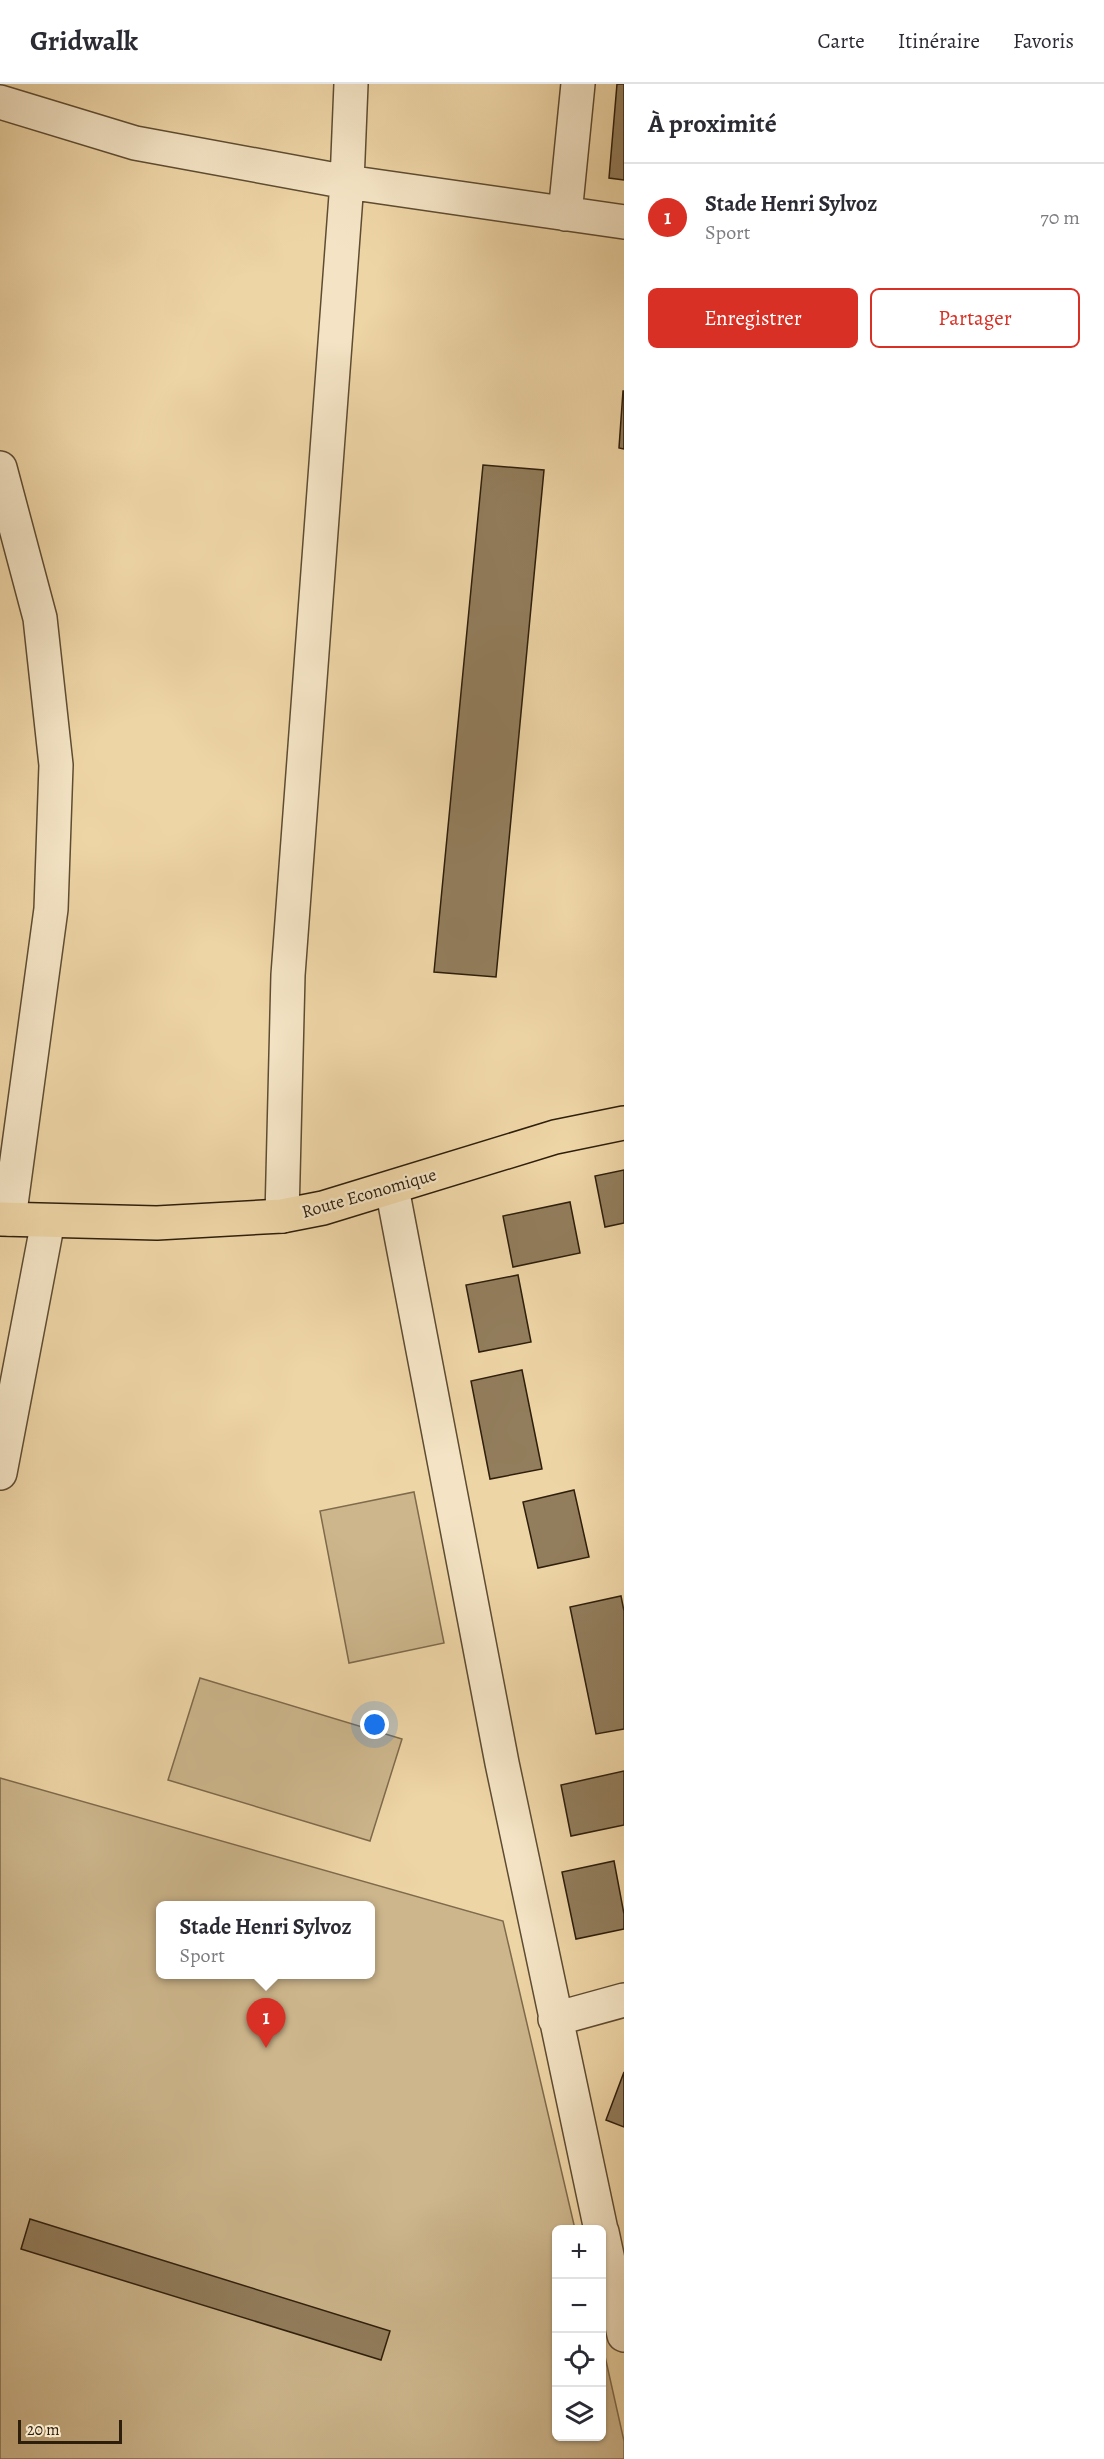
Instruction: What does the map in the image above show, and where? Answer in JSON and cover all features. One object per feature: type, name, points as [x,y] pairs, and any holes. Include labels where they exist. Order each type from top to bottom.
[{"type":"highway","name":"Route Economique","points":[[4,1219],[157,1223],[282,1216],[323,1208],[555,1137],[624,1123]]},
{"type":"street","points":[[282,1216],[288,975],[347,182],[351,84]]},
{"type":"street","points":[[565,214],[578,84]]},
{"type":"street","points":[[0,102],[135,143],[347,182],[624,222]]},
{"type":"street","points":[[0,468],[40,618],[57,765],[51,909],[4,1219]]},
{"type":"street","points":[[392,1188],[502,1763],[600,2225]]},
{"type":"street","points":[[0,1473],[48,1221]]},
{"type":"street","points":[[555,2019],[624,2000]]},
{"type":"street","points":[[606,2254],[624,2335]]},
{"type":"shaded area","points":[[414,1492],[444,1643],[349,1663],[320,1511]]},
{"type":"shaded area","points":[[200,1678],[402,1739],[370,1841],[168,1780]]},
{"type":"shaded area","points":[[0,1778],[503,1921],[574,2225],[552,2225],[552,2441],[606,2441],[606,2361],[624,2441],[624,2459],[0,2459]]},
{"type":"building","points":[[617,84],[624,84],[624,180],[609,178]]},
{"type":"building","points":[[624,391],[624,449],[619,448]]},
{"type":"building","points":[[483,465],[544,470],[496,977],[434,972]]},
{"type":"building","points":[[624,1170],[624,1223],[605,1227],[595,1176]]},
{"type":"building","points":[[570,1202],[580,1253],[513,1267],[503,1216]]},
{"type":"building","points":[[518,1275],[531,1342],[479,1352],[466,1285]]},
{"type":"building","points":[[522,1370],[542,1469],[490,1479],[471,1381]]},
{"type":"building","points":[[574,1490],[589,1557],[538,1568],[523,1502]]},
{"type":"building","points":[[621,1596],[624,1611],[624,1729],[596,1734],[570,1607]]},
{"type":"building","points":[[624,1771],[624,1825],[571,1836],[561,1785]]},
{"type":"building","points":[[614,1861],[624,1914],[624,1929],[576,1939],[562,1872]]},
{"type":"building","points":[[624,2072],[624,2127],[606,2120]]},
{"type":"building","points":[[30,2219],[390,2331],[381,2360],[21,2249]]},
{"type":"place","name":"Stade Henri Sylvoz","points":[[266,2048]]}]
